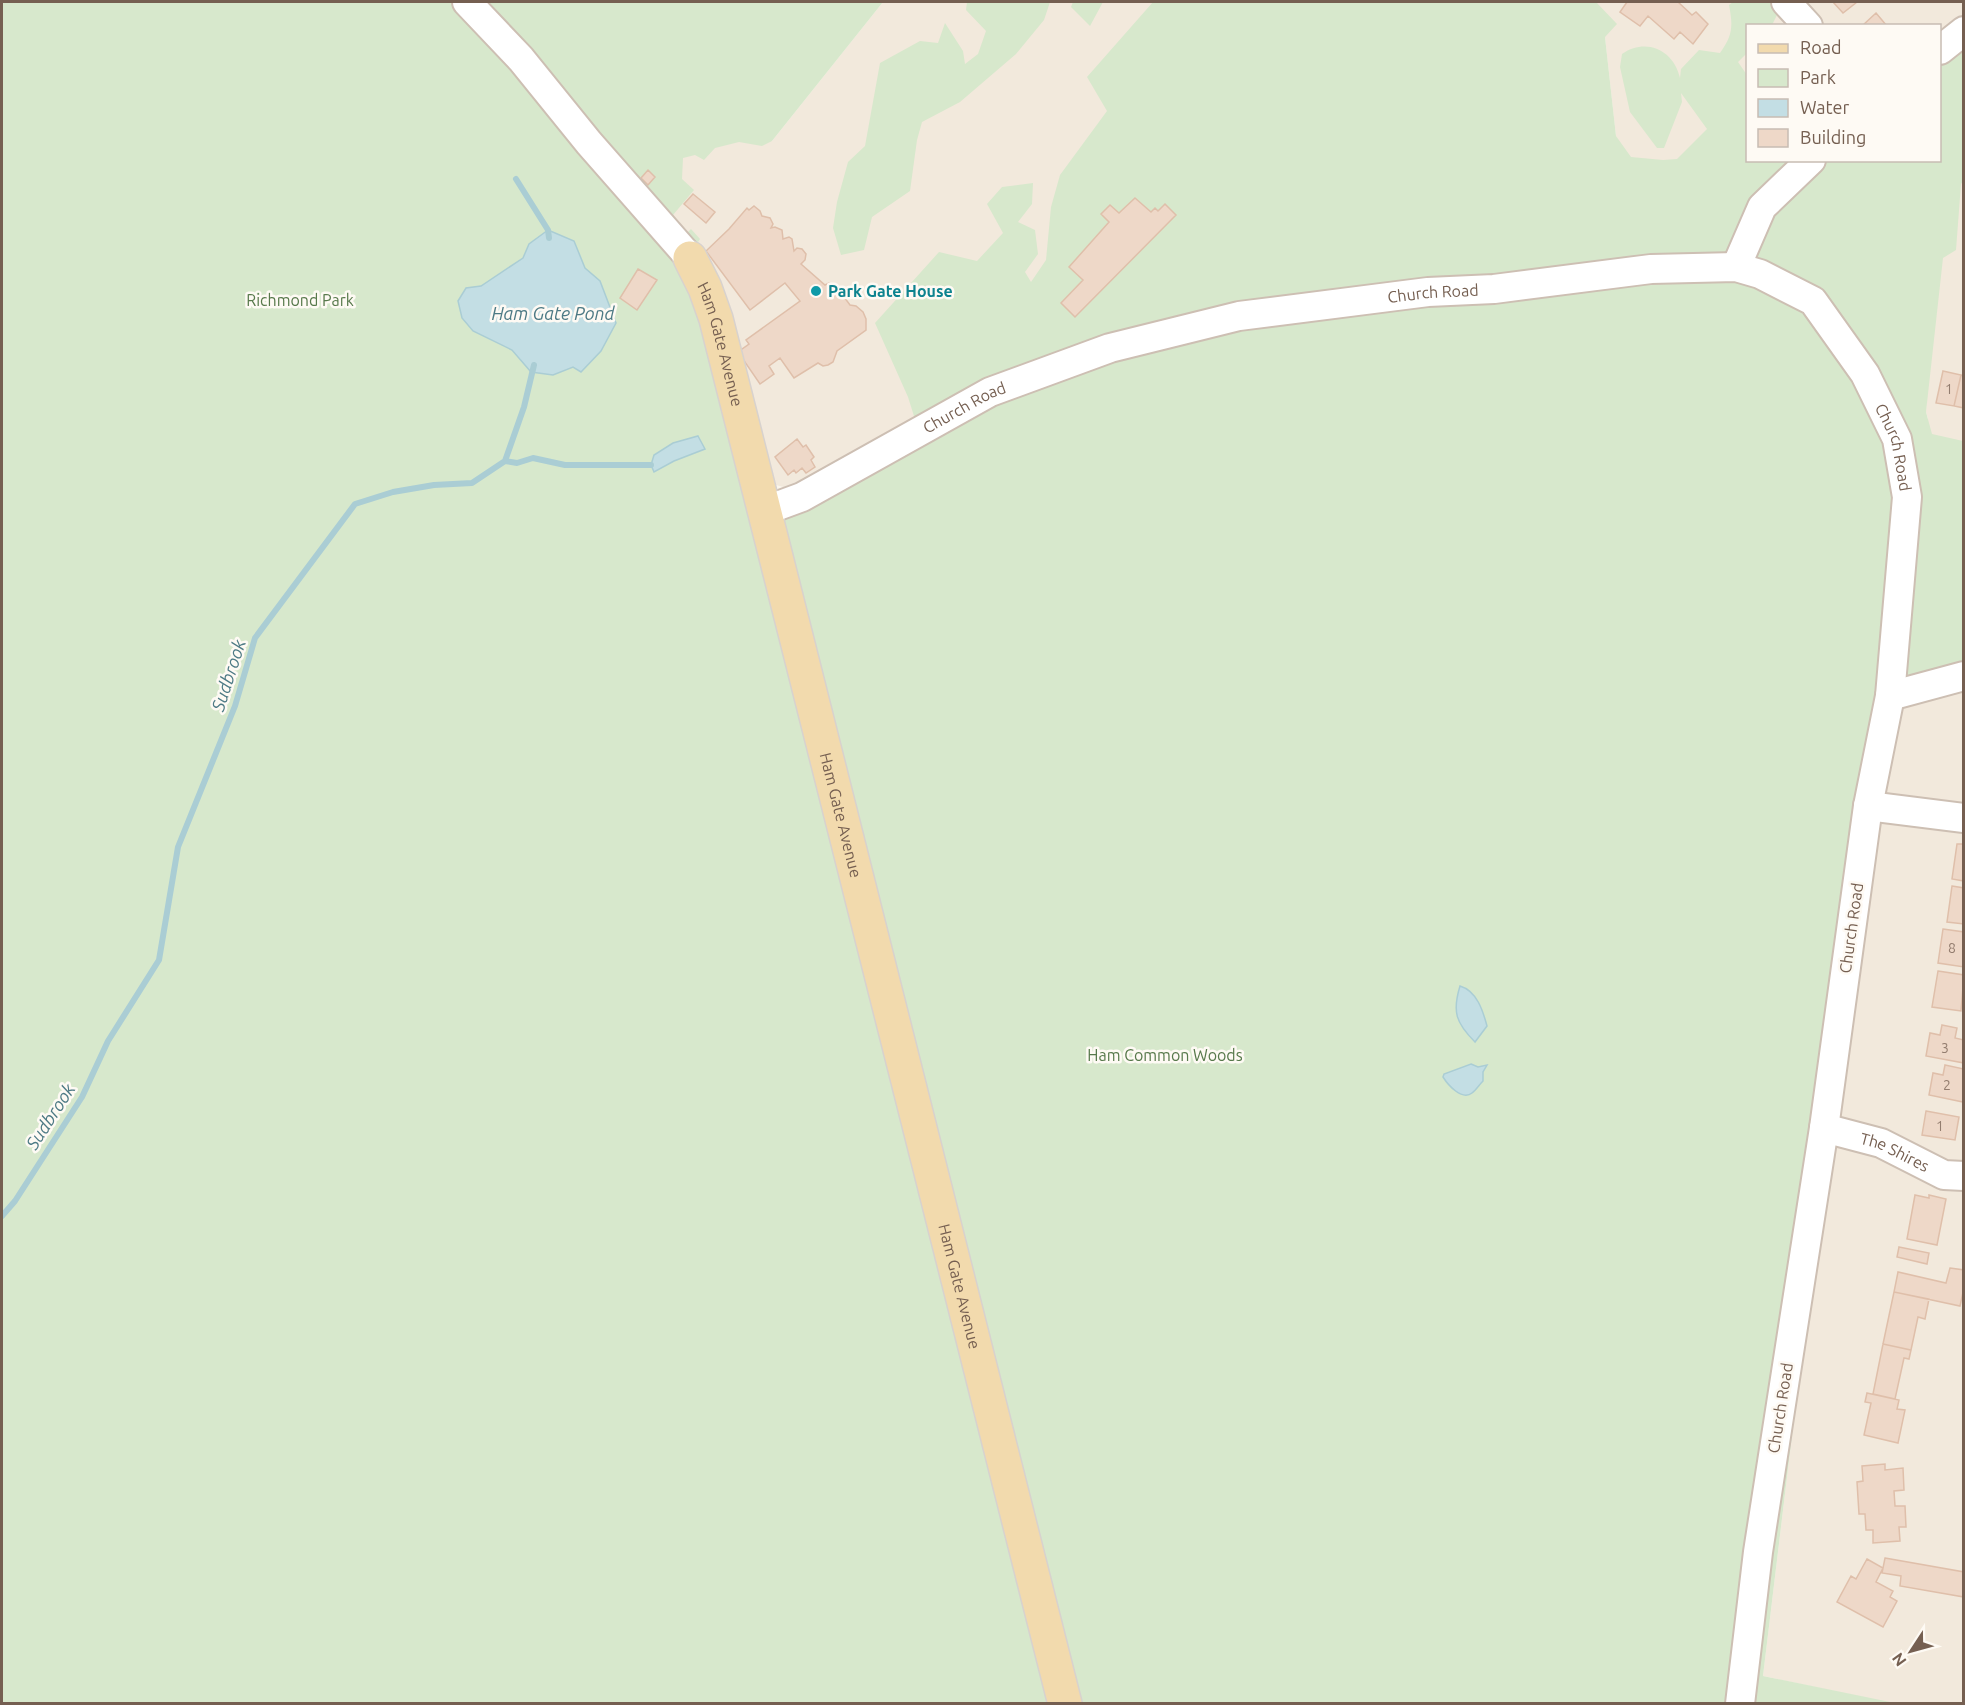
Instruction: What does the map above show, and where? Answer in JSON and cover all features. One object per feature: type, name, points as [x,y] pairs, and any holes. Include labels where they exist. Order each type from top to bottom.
[{"type":"main road","name":"Ham Gate Avenue","points":[[690,258],[705,288],[716,320],[1065,1704]]},
{"type":"street","name":"Ham Gate Avenue","points":[[467,2],[521,59],[589,143],[690,258]]},
{"type":"street","points":[[1786,2],[1806,24]]},
{"type":"street","points":[[1941,49],[1964,31]]},
{"type":"street","points":[[1736,267],[1762,207],[1810,162]]},
{"type":"street","name":"Church Road","points":[[764,511],[802,497],[990,392],[1110,348],[1239,316],[1428,292],[1494,289],[1651,269],[1736,267],[1760,274],[1813,302],[1865,374],[1897,439],[1907,497],[1890,696],[1868,806],[1824,1128],[1758,1552],[1740,1704]]},
{"type":"street","points":[[1890,696],[1964,676]]},
{"type":"street","points":[[1868,806],[1964,818]]},
{"type":"street","name":"The Shires","points":[[1824,1128],[1881,1143],[1944,1174],[1964,1176]]},
{"type":"shaded area","points":[[883,2],[1505,2],[1075,317],[818,482],[787,488],[776,485],[768,478],[702,255],[706,251],[648,185],[709,91],[772,141]]},
{"type":"shaded area","points":[[1595,2],[1963,2],[1963,1703],[1890,1703],[1763,1676],[1868,806],[1928,419],[1926,412],[1941,162],[1941,24],[1746,24],[1746,104],[1703,159],[1628,164],[1616,136],[1605,37]]},
{"type":"green space","name":"Ham Common Woods","points":[[2,2],[883,2],[772,141],[762,146],[739,142],[715,148],[704,160],[695,155],[683,158],[682,179],[694,190],[673,215],[687,233],[691,229],[700,239],[698,242],[703,248],[690,258],[755,502],[919,432],[908,397],[875,323],[939,252],[977,261],[1003,233],[987,204],[1002,187],[1033,183],[1032,204],[1018,222],[1035,230],[1038,254],[1025,272],[1031,282],[1046,260],[1051,207],[1060,175],[1107,111],[1087,77],[1153,2],[1596,2],[1617,24],[1605,37],[1616,136],[1631,157],[1663,160],[1677,159],[1707,129],[1681,93],[1682,102],[1664,148],[1657,148],[1630,112],[1620,67],[1622,54],[1641,47],[1658,50],[1672,60],[1680,78],[1681,69],[1699,50],[1720,53],[1730,35],[1729,5],[1733,2],[1776,2],[1781,7],[1772,24],[1746,24],[1746,54],[1738,62],[1746,74],[1746,162],[1941,162],[1941,59],[1963,49],[1963,181],[1956,250],[1943,258],[1926,412],[1932,434],[1963,441],[1963,668],[1891,682],[1868,806],[1763,1676],[1895,1703],[2,1704]]},
{"type":"green space","points":[[967,2],[1050,2],[1044,20],[1016,54],[960,102],[922,122],[917,140],[910,191],[872,217],[864,250],[841,255],[833,228],[837,202],[848,162],[865,146],[880,63],[920,41],[938,43],[945,23],[963,51],[965,64],[978,54],[986,31],[966,10]]},
{"type":"green space","points":[[1073,2],[1103,2],[1090,26],[1071,7]]},
{"type":"water","name":"Ham Gate Pond","points":[[548,230],[574,241],[585,268],[600,281],[616,323],[601,351],[581,372],[573,367],[553,375],[531,372],[512,350],[473,331],[462,318],[458,301],[466,288],[481,286],[523,258],[529,244]]},
{"type":"water","points":[[698,436],[705,449],[674,461],[654,472],[651,465],[654,455],[673,443]]},
{"type":"water","points":[[1460,986],[1475,997],[1487,1026],[1475,1042],[1457,1017],[1456,1003]]},
{"type":"water","points":[[1471,1064],[1478,1067],[1487,1065],[1483,1072],[1483,1081],[1472,1093],[1460,1094],[1443,1077],[1444,1074]]},
{"type":"building","points":[[1627,2],[1678,2],[1692,15],[1696,12],[1708,24],[1693,44],[1680,32],[1674,39],[1648,16],[1640,26],[1620,12]]},
{"type":"building","points":[[1833,2],[1857,2],[1843,13]]},
{"type":"building","points":[[1876,13],[1885,24],[1864,24]]},
{"type":"building","points":[[648,170],[655,177],[648,185],[641,178]]},
{"type":"building","points":[[693,194],[715,212],[706,223],[684,204]]},
{"type":"building","points":[[1135,198],[1151,212],[1155,208],[1158,211],[1165,204],[1176,215],[1075,317],[1061,303],[1083,280],[1069,267],[1109,222],[1101,214],[1110,205],[1119,213]]},
{"type":"building","name":"Park Gate House","points":[[754,206],[762,216],[770,218],[773,224],[771,228],[782,230],[783,239],[789,237],[792,239],[794,251],[797,248],[802,249],[806,254],[801,264],[825,285],[829,283],[836,286],[850,305],[856,306],[863,312],[866,319],[866,330],[837,351],[833,362],[823,366],[818,363],[794,378],[780,358],[769,366],[774,374],[760,384],[738,352],[749,344],[746,340],[800,301],[785,283],[750,310],[706,251],[747,208],[749,210]]},
{"type":"building","points":[[638,269],[657,280],[637,310],[620,298]]},
{"type":"building","points":[[1943,371],[1961,375],[1954,406],[1936,403]]},
{"type":"building","points":[[1961,375],[1964,376],[1964,408],[1954,406]]},
{"type":"building","points":[[797,439],[803,447],[806,445],[814,457],[811,460],[815,467],[806,473],[802,468],[788,475],[775,457]]},
{"type":"building","points":[[1957,844],[1964,844],[1964,881],[1952,879]]},
{"type":"building","points":[[1952,886],[1964,888],[1964,924],[1947,922]]},
{"type":"building","points":[[1943,929],[1964,932],[1964,967],[1938,963]]},
{"type":"building","points":[[1938,971],[1964,975],[1961,1011],[1932,1007]]},
{"type":"building","points":[[1942,1025],[1957,1028],[1955,1038],[1964,1040],[1964,1063],[1926,1056],[1930,1033],[1940,1035]]},
{"type":"building","points":[[1945,1065],[1964,1069],[1963,1102],[1929,1095],[1933,1073],[1943,1075]]},
{"type":"building","points":[[1926,1111],[1959,1117],[1955,1140],[1922,1135]]},
{"type":"building","points":[[1915,1195],[1946,1199],[1937,1245],[1907,1239]]},
{"type":"building","points":[[1899,1247],[1929,1253],[1927,1264],[1897,1257]]},
{"type":"building","points":[[1950,1268],[1964,1270],[1964,1288],[1960,1306],[1894,1292],[1898,1272],[1946,1283]]},
{"type":"building","points":[[1894,1292],[1929,1299],[1925,1319],[1918,1317],[1911,1350],[1883,1344]]},
{"type":"building","points":[[1883,1344],[1911,1350],[1909,1359],[1904,1358],[1895,1399],[1873,1394]]},
{"type":"building","points":[[1867,1393],[1899,1400],[1897,1409],[1905,1410],[1898,1443],[1864,1435],[1871,1403],[1865,1402]]},
{"type":"building","points":[[1885,1464],[1885,1470],[1903,1468],[1904,1490],[1894,1491],[1895,1506],[1905,1506],[1906,1527],[1899,1527],[1900,1541],[1873,1543],[1873,1530],[1866,1530],[1865,1514],[1859,1514],[1857,1482],[1863,1481],[1862,1466]]},
{"type":"building","points":[[1885,1558],[1964,1572],[1964,1597],[1900,1586],[1901,1576],[1882,1573]]},
{"type":"building","points":[[1867,1559],[1883,1568],[1876,1582],[1893,1591],[1890,1597],[1897,1601],[1883,1627],[1837,1602],[1851,1576],[1856,1579]]},
{"type":"waterway","name":"Sudbrook","points":[[516,179],[548,230],[549,238]]},
{"type":"waterway","name":"Sudbrook","points":[[2,1216],[15,1201],[82,1097],[108,1041],[159,960],[178,847],[235,706],[255,638],[355,504],[393,492],[434,485],[472,483],[505,461],[524,407],[534,365]]},
{"type":"waterway","points":[[505,461],[517,463],[533,458],[565,465],[651,465]]},
{"type":"place","name":"Park Gate House","points":[[816,291]]},
{"type":"park label","name":"Richmond Park","points":[[300,300]]}]
